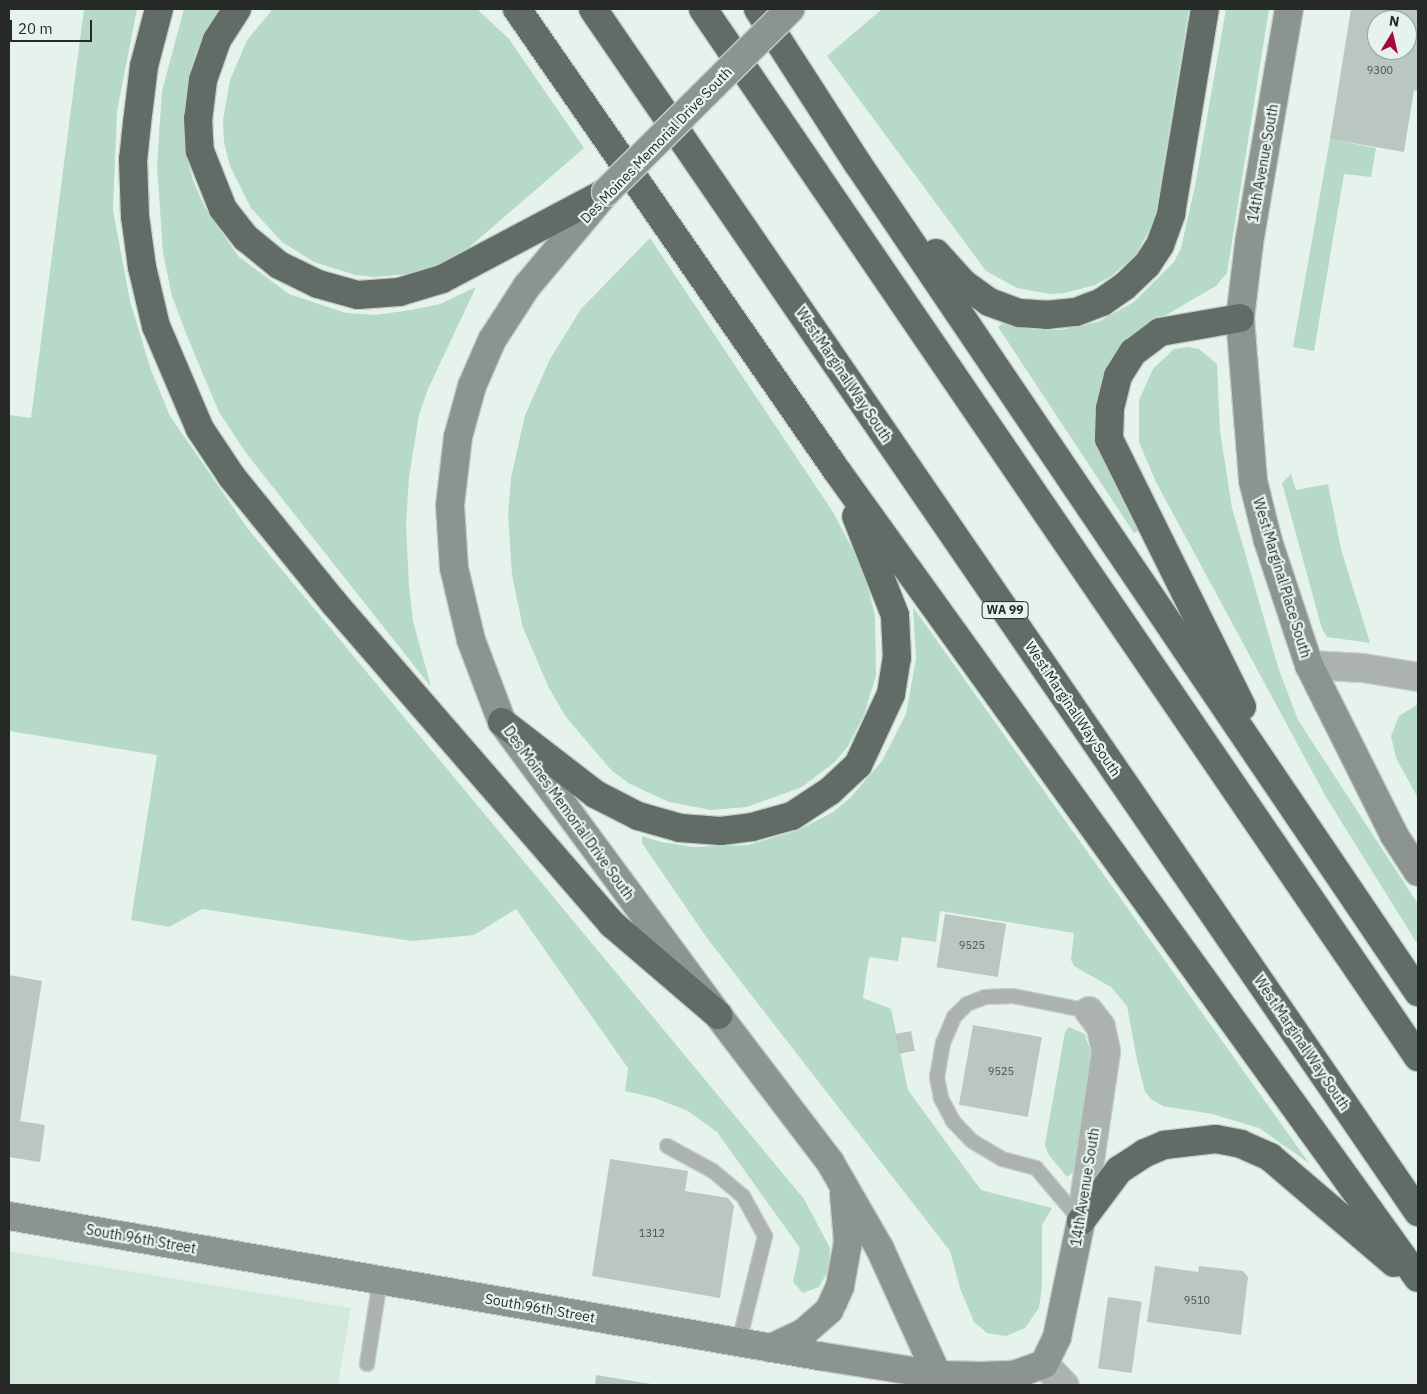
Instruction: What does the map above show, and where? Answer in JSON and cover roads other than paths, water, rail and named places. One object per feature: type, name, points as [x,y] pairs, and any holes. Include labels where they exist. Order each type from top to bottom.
[{"type":"highway","points":[[159,9],[144,66],[136,123],[133,159],[135,216],[142,267],[156,326],[200,429],[232,477],[334,603],[612,924],[718,1015]]},
{"type":"highway","points":[[237,9],[217,40],[203,80],[198,118],[200,151],[223,209],[246,238],[279,265],[302,277],[358,295],[400,292],[442,279],[606,192]]},
{"type":"highway","points":[[509,9],[542,46]]},
{"type":"highway","points":[[517,9],[837,471],[1418,1278]]},
{"type":"highway","name":"West Marginal Way South","points":[[592,9],[1418,1212]]},
{"type":"highway","points":[[703,9],[1418,1057]]},
{"type":"highway","points":[[758,9],[858,164],[1418,992]]},
{"type":"highway","points":[[858,164],[962,283],[989,302],[1020,313],[1046,315],[1076,312],[1102,302],[1147,265],[1160,245],[1171,214],[1205,9]]},
{"type":"highway","points":[[1240,318],[1160,332],[1133,352],[1118,376],[1110,409],[1109,439],[1296,813]]},
{"type":"highway","points":[[502,722],[595,794],[638,816],[680,828],[721,831],[752,827],[792,816],[830,791],[858,765],[874,735],[891,694],[896,658],[895,615],[837,471]]},
{"type":"highway","points":[[1081,1221],[1119,1170],[1145,1154],[1164,1145],[1216,1139],[1241,1144],[1270,1158],[1418,1285]]},
{"type":"street","name":"Des Moines Memorial Drive South","points":[[790,9],[606,192],[527,286],[492,340],[472,386],[458,437],[450,505],[454,568],[478,662],[502,722],[718,1015],[830,1162],[880,1249],[939,1380]]},
{"type":"street","name":"14th Avenue South","points":[[1240,318],[1249,244],[1289,9]]},
{"type":"street","name":"West Marginal Place South","points":[[1240,318],[1247,438],[1253,481],[1268,541],[1309,666],[1382,810],[1418,872]]},
{"type":"street","points":[[1309,666],[1363,668],[1418,677]]},
{"type":"street","name":"14th Avenue South","points":[[1044,1364],[1057,1337],[1081,1221],[1106,1051],[1101,1028],[1089,1011]]},
{"type":"street","points":[[770,1348],[803,1333],[829,1310],[833,1302],[840,1286],[848,1242],[844,1185]]},
{"type":"street","name":"South 96th Street","points":[[9,1216],[739,1342],[939,1380],[1014,1375],[1044,1364]]},
{"type":"street","points":[[1044,1364],[1064,1385]]},
{"type":"lane","points":[[1081,1221],[1036,1168],[1002,1159],[972,1141],[953,1121],[941,1098],[937,1077],[942,1042],[954,1017],[967,1004],[984,997],[1013,996],[1089,1011]]},
{"type":"lane","points":[[666,1146],[713,1171],[743,1196],[765,1236],[739,1342]]},
{"type":"lane","points":[[367,1364],[380,1280]]}]
